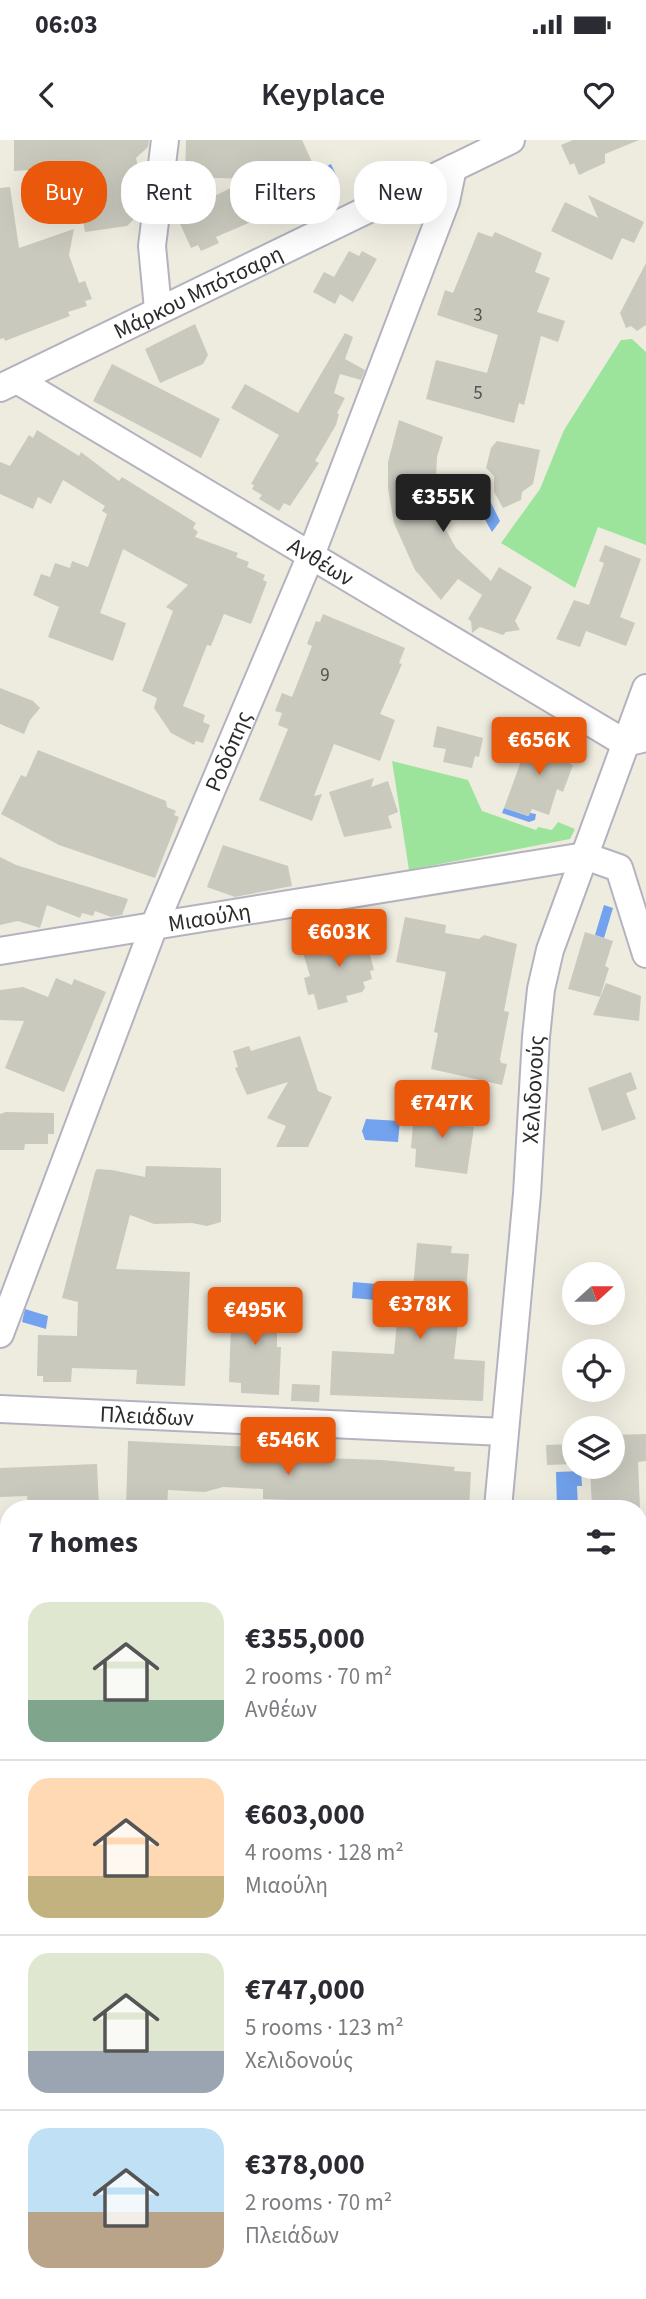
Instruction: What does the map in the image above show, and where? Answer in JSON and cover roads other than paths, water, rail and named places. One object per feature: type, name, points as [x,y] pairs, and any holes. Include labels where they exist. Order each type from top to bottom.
[{"type":"street","points":[[158,309],[152,246],[164,140]]},
{"type":"street","name":"Μάρκου Μπότσαρη","points":[[8,384],[511,140]]},
{"type":"street","name":"Ροδόπης","points":[[0,1334],[154,926],[312,555],[446,201],[453,168]]},
{"type":"street","name":"Ανθέων","points":[[8,384],[636,740]]},
{"type":"street","name":"Χελιδονούς","points":[[499,1500],[527,1194],[541,989],[550,950],[585,856],[636,740],[646,688]]},
{"type":"street","points":[[585,856],[619,868],[646,954]]},
{"type":"street","name":"Μιαούλη","points":[[0,951],[585,856]]},
{"type":"street","name":"Πλειάδων","points":[[0,1409],[504,1432]]},
{"type":"water","points":[[486,493],[500,521],[492,532],[472,497]]},
{"type":"water","points":[[504,808],[528,816],[530,813],[536,814],[535,820],[529,822],[502,813]]},
{"type":"water","points":[[604,905],[613,908],[604,938],[595,935]]},
{"type":"water","points":[[366,1119],[400,1121],[398,1142],[365,1140],[362,1131]]},
{"type":"water","points":[[353,1282],[377,1284],[376,1300],[352,1298]]},
{"type":"water","points":[[25,1309],[48,1316],[46,1329],[22,1322]]},
{"type":"water","points":[[556,1472],[562,1472],[562,1479],[582,1479],[582,1486],[577,1486],[578,1500],[557,1500]]}]
